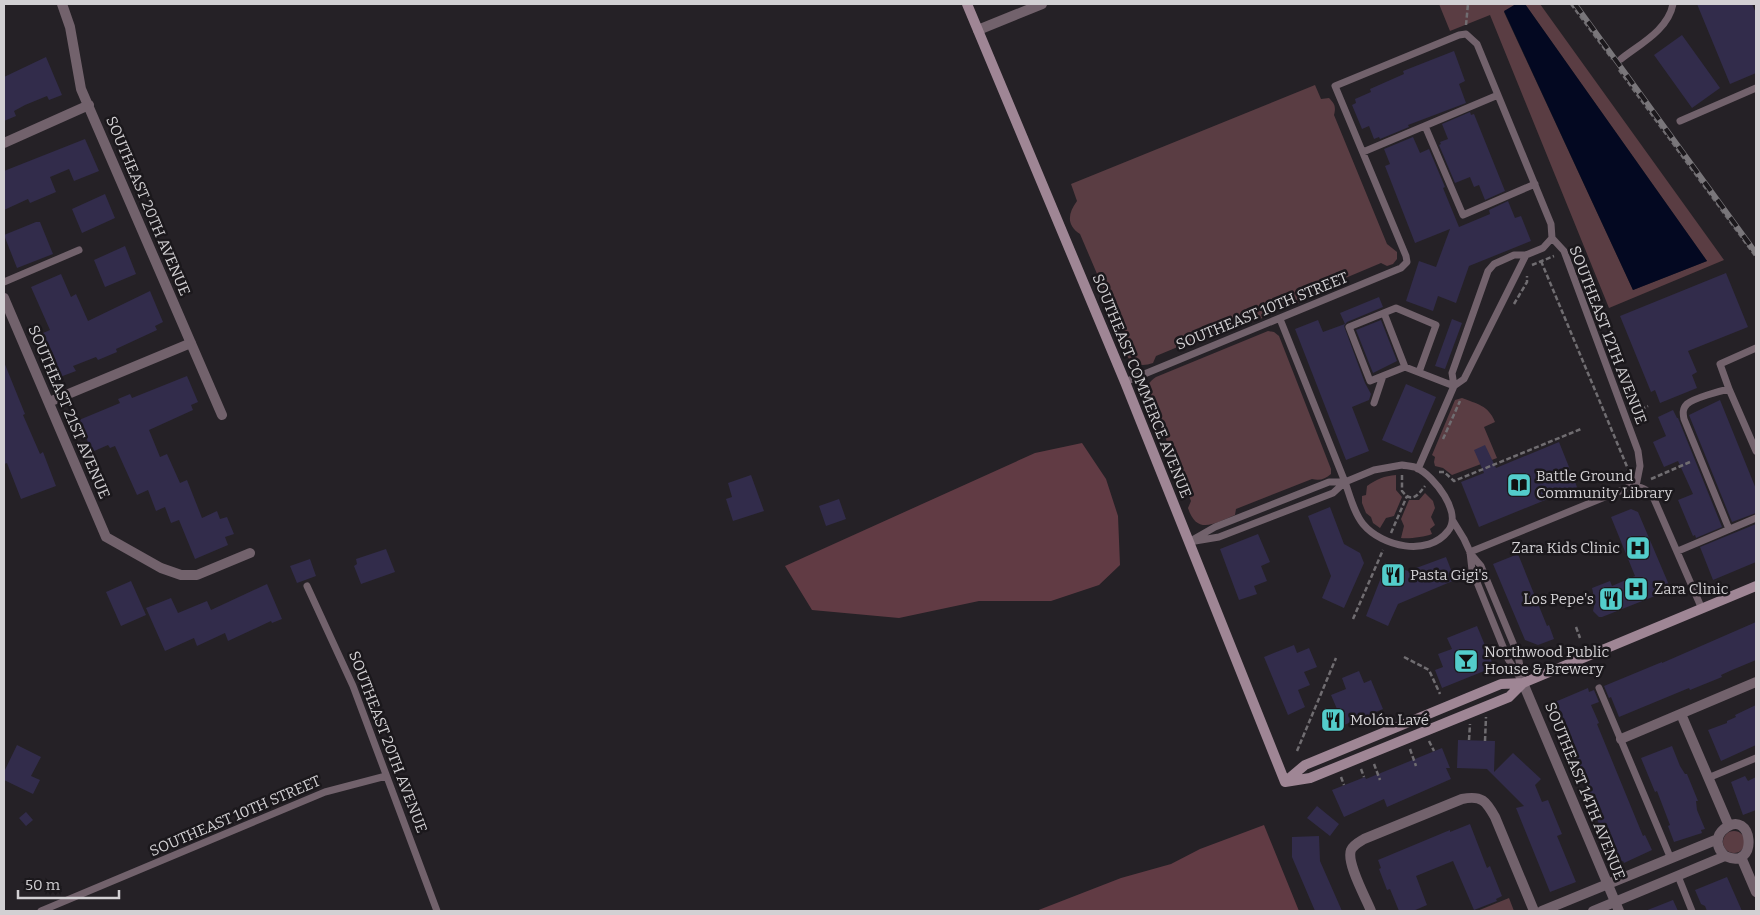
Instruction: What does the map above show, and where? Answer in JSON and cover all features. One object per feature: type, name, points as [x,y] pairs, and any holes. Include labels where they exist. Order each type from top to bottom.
[{"type":"street","name":"SOUTHEAST 20TH AVENUE","points":[[62,4],[70,27],[81,89],[222,415]]},
{"type":"street","name":"SOUTHEAST COMMERCE AVENUE","points":[[967,4],[1125,382],[1285,782]]},
{"type":"street","points":[[978,30],[1042,4]]},
{"type":"street","points":[[4,143],[88,105]]},
{"type":"street","name":"SOUTHEAST 21ST AVENUE","points":[[4,298],[106,537],[161,568],[181,575],[197,575],[250,554]]},
{"type":"street","points":[[48,402],[191,343]]},
{"type":"street","points":[[1285,782],[1305,765],[1323,757],[1501,684],[1523,683],[1756,586]]},
{"type":"street","points":[[1621,739],[1756,682]]},
{"type":"street","points":[[1285,782],[1310,778],[1509,697],[1523,683]]},
{"type":"street","name":"SOUTHEAST 14TH AVENUE","points":[[1523,683],[1617,907]]},
{"type":"street","points":[[1681,714],[1728,826]]},
{"type":"street","points":[[1371,911],[1351,863],[1351,850],[1364,839],[1462,799],[1473,797],[1482,799],[1488,804],[1495,817],[1534,911]]},
{"type":"street","points":[[1725,856],[1719,848],[1718,839],[1721,832],[1728,826],[1745,828],[1756,825]]},
{"type":"street","points":[[1593,911],[1617,907],[1678,876],[1725,856],[1741,857],[1754,845],[1745,828]]},
{"type":"street","points":[[1542,911],[1718,839]]},
{"type":"street","points":[[1741,857],[1756,892]]},
{"type":"lane","points":[[1621,59],[1657,32],[1671,13],[1672,4]]},
{"type":"lane","points":[[1466,34],[1459,35],[1335,86],[1363,152],[1498,95]]},
{"type":"lane","name":"SOUTHEAST 12TH AVENUE","points":[[1466,34],[1477,44],[1551,224],[1552,238],[1564,252],[1638,451],[1640,466],[1636,486]]},
{"type":"lane","points":[[1680,121],[1756,88]]},
{"type":"lane","points":[[1426,126],[1463,215],[1534,184]]},
{"type":"lane","name":"SOUTHEAST 10TH STREET","points":[[1125,382],[1401,268],[1407,262],[1406,256],[1363,152]]},
{"type":"lane","points":[[1454,386],[1452,374],[1488,272],[1494,264],[1514,255],[1526,255],[1543,248],[1552,238]]},
{"type":"lane","points":[[4,282],[79,250]]},
{"type":"lane","points":[[1418,468],[1454,386],[1464,379],[1526,255]]},
{"type":"lane","points":[[1419,372],[1436,325],[1396,308],[1349,327],[1370,381],[1405,367],[1454,386]]},
{"type":"lane","points":[[1384,313],[1405,367]]},
{"type":"lane","points":[[1190,542],[1215,527],[1329,482],[1344,482],[1383,468],[1402,465],[1418,468],[1440,489],[1450,506],[1453,521],[1449,530],[1441,538],[1426,544],[1404,546],[1373,534],[1361,522],[1344,482],[1280,319]]},
{"type":"lane","points":[[1756,348],[1720,364],[1756,451]]},
{"type":"lane","points":[[1374,403],[1382,376]]},
{"type":"lane","points":[[1729,389],[1717,391],[1688,404],[1683,410],[1684,419],[1729,529]]},
{"type":"lane","points":[[1190,542],[1219,537],[1333,493],[1344,482]]},
{"type":"lane","points":[[1470,552],[1619,491],[1636,486],[1646,489],[1654,499],[1702,609]]},
{"type":"lane","points":[[1678,551],[1756,518]]},
{"type":"lane","name":"SOUTHEAST 14TH AVENUE","points":[[1453,521],[1470,552],[1482,566],[1518,655],[1523,683]]},
{"type":"lane","name":"SOUTHEAST 14TH AVENUE","points":[[1470,552],[1472,570],[1508,659],[1523,683]]},
{"type":"lane","name":"SOUTHEAST 20TH AVENUE","points":[[307,586],[353,686],[437,911]]},
{"type":"lane","points":[[1599,688],[1671,859]]},
{"type":"lane","points":[[1708,778],[1756,758]]},
{"type":"lane","name":"SOUTHEAST 10TH STREET","points":[[41,911],[324,792],[386,776]]},
{"type":"lane","points":[[1678,876],[1692,911]]},
{"type":"path","points":[[1466,34],[1468,4]]},
{"type":"path","points":[[1571,4],[1756,258]]},
{"type":"path","points":[[1542,261],[1630,473]]},
{"type":"path","points":[[1441,444],[1460,401]]},
{"type":"path","points":[[1633,415],[1648,406]]},
{"type":"path","points":[[1433,468],[1438,472],[1444,472],[1454,480],[1581,429]]},
{"type":"path","points":[[1651,479],[1694,460]]},
{"type":"path","points":[[1402,474],[1402,491],[1407,496],[1416,497],[1426,485]]},
{"type":"path","points":[[1353,620],[1407,496]]},
{"type":"path","points":[[1576,627],[1580,638]]},
{"type":"path","points":[[1297,751],[1336,658]]},
{"type":"path","points":[[1404,658],[1430,670],[1440,694]]},
{"type":"path","points":[[1485,741],[1486,715]]},
{"type":"path","points":[[1469,740],[1470,720]]},
{"type":"path","points":[[1429,740],[1434,751]]},
{"type":"path","points":[[1409,748],[1416,766]]},
{"type":"path","points":[[1374,764],[1380,780]]},
{"type":"path","points":[[1360,769],[1364,777]]},
{"type":"path","points":[[1340,777],[1344,785]]},
{"type":"shaded area","points":[[1439,4],[1516,4],[1504,12],[1633,290],[1707,261],[1525,4],[1540,4],[1724,260],[1609,308],[1490,15],[1450,31]]},
{"type":"shaded area","points":[[1315,85],[1321,99],[1329,98],[1334,104],[1334,115],[1387,244],[1397,252],[1397,259],[1393,264],[1387,266],[1381,263],[1305,295],[1302,301],[1289,307],[1283,304],[1269,309],[1265,317],[1252,322],[1245,319],[1156,356],[1153,363],[1139,365],[1135,363],[1124,350],[1127,344],[1080,234],[1072,227],[1070,214],[1077,201],[1071,184]]},
{"type":"shaded area","points":[[1268,331],[1274,332],[1279,336],[1331,469],[1331,474],[1322,479],[1312,479],[1236,509],[1235,515],[1214,524],[1202,525],[1196,522],[1188,508],[1191,501],[1155,412],[1147,405],[1145,400],[1146,390],[1156,377]]},
{"type":"shaded area","points":[[1462,398],[1482,406],[1492,416],[1495,422],[1484,427],[1497,458],[1452,475],[1443,468],[1435,466],[1435,457],[1432,455],[1455,400]]},
{"type":"shaded area","points":[[1082,443],[1106,479],[1118,516],[1120,565],[1099,585],[1051,601],[979,601],[899,618],[812,610],[785,566],[1035,453]]},
{"type":"shaded area","points":[[1396,475],[1396,490],[1402,497],[1394,516],[1386,518],[1380,528],[1373,523],[1371,517],[1366,513],[1362,503],[1362,496],[1366,495],[1367,486],[1384,477]]},
{"type":"shaded area","points":[[1425,493],[1433,501],[1435,508],[1431,517],[1435,525],[1430,529],[1432,534],[1416,538],[1401,538],[1404,526],[1401,519],[1409,500],[1419,500]]},
{"type":"shaded area","points":[[1264,825],[1299,911],[1036,911],[1121,878],[1171,864],[1200,849]]},
{"type":"shaded area","points":[[1734,831],[1742,834],[1745,842],[1742,850],[1734,853],[1726,850],[1723,842],[1726,834]]},
{"type":"shaded area","points":[[1509,898],[1514,911],[1477,911]]},
{"type":"water","points":[[1516,4],[1525,4],[1707,261],[1633,290],[1504,11]]},
{"type":"building","points":[[1697,4],[1752,4],[1756,13],[1756,73],[1730,84]]},
{"type":"building","points":[[1682,35],[1720,88],[1692,108],[1654,55]]},
{"type":"building","points":[[1454,51],[1465,81],[1459,84],[1466,103],[1408,125],[1409,127],[1380,139],[1379,137],[1374,139],[1369,126],[1362,129],[1352,105],[1356,103],[1355,99],[1371,92],[1370,89],[1404,74],[1403,71]]},
{"type":"building","points":[[46,57],[62,95],[49,100],[47,96],[25,105],[14,111],[16,116],[4,121],[4,77]]},
{"type":"building","points":[[1470,112],[1471,115],[1474,114],[1505,191],[1485,200],[1479,185],[1474,187],[1470,177],[1455,183],[1439,145],[1441,144],[1440,142],[1448,139],[1442,124]]},
{"type":"building","points":[[1413,137],[1420,153],[1429,149],[1459,227],[1490,214],[1489,210],[1508,201],[1515,218],[1521,216],[1531,241],[1469,266],[1456,303],[1438,296],[1433,311],[1406,301],[1419,261],[1436,267],[1450,229],[1415,243],[1385,166],[1390,164],[1384,149]]},
{"type":"building","points":[[85,139],[99,171],[74,181],[69,169],[50,177],[56,192],[30,203],[28,199],[4,210],[4,171]]},
{"type":"building","points":[[105,194],[115,218],[82,233],[72,209]]},
{"type":"building","points":[[40,222],[53,254],[17,268],[4,235]]},
{"type":"building","points":[[125,246],[136,274],[105,287],[94,260]]},
{"type":"building","points":[[1726,273],[1748,327],[1688,351],[1697,372],[1692,375],[1697,388],[1660,403],[1655,390],[1651,392],[1620,316]]},
{"type":"building","points":[[61,274],[71,297],[76,294],[88,321],[150,291],[163,322],[155,326],[157,330],[116,349],[117,352],[98,360],[96,357],[73,366],[76,371],[60,377],[43,333],[50,330],[31,287]]},
{"type":"building","points":[[1379,297],[1383,307],[1347,322],[1344,326],[1365,383],[1371,394],[1369,400],[1352,407],[1369,451],[1346,460],[1295,329],[1318,320],[1323,332],[1345,324],[1340,313]]},
{"type":"building","points":[[1452,319],[1462,323],[1445,369],[1435,366]]},
{"type":"building","points":[[1381,320],[1397,361],[1373,373],[1356,330]]},
{"type":"building","points":[[4,362],[25,414],[23,415],[40,454],[43,452],[56,486],[21,499],[7,463],[4,464]]},
{"type":"building","points":[[187,376],[198,402],[191,405],[193,410],[149,430],[160,457],[167,454],[180,483],[187,480],[202,518],[217,511],[220,519],[227,517],[234,534],[225,537],[228,545],[195,559],[179,520],[171,523],[165,507],[156,511],[148,490],[137,495],[115,446],[110,448],[108,445],[92,452],[79,420],[120,403],[118,399],[130,394],[132,398]]},
{"type":"building","points":[[1406,384],[1436,397],[1412,453],[1382,440]]},
{"type":"building","points":[[1720,400],[1756,489],[1756,513],[1732,522],[1689,415]]},
{"type":"building","points":[[1673,410],[1678,418],[1722,527],[1696,538],[1695,535],[1693,536],[1678,500],[1693,494],[1678,461],[1664,467],[1653,442],[1666,436],[1658,417]]},
{"type":"building","name":"Battle Ground Community Library","points":[[1559,442],[1577,487],[1479,527],[1461,482],[1484,473],[1474,450],[1485,445],[1496,468]]},
{"type":"building","points":[[751,475],[764,511],[733,521],[726,499],[732,497],[728,483]]},
{"type":"building","points":[[839,499],[846,519],[826,526],[819,506]]},
{"type":"building","points":[[1330,507],[1344,544],[1360,553],[1364,563],[1344,608],[1322,598],[1331,576],[1308,516]]},
{"type":"building","points":[[1631,509],[1638,512],[1669,585],[1665,592],[1599,617],[1593,611],[1595,602],[1592,588],[1610,581],[1612,586],[1635,576],[1611,517]]},
{"type":"building","points":[[1756,524],[1756,562],[1713,580],[1700,547]]},
{"type":"building","points":[[1258,534],[1270,562],[1261,566],[1267,581],[1254,586],[1257,594],[1239,600],[1220,549]]},
{"type":"building","points":[[386,549],[395,572],[361,584],[354,566],[357,564],[356,559]]},
{"type":"building","points":[[1518,554],[1554,639],[1538,645],[1525,640],[1493,564]]},
{"type":"building","points":[[1446,557],[1455,580],[1398,604],[1388,626],[1366,616],[1384,570],[1393,566],[1408,571]]},
{"type":"building","points":[[310,559],[316,576],[297,583],[290,566]]},
{"type":"building","points":[[131,581],[146,615],[121,626],[106,592]]},
{"type":"building","points":[[267,584],[282,619],[272,623],[271,621],[228,641],[225,633],[197,646],[194,638],[165,651],[146,608],[171,598],[178,613],[207,601],[211,610]]},
{"type":"building","points":[[1756,622],[1756,660],[1721,675],[1722,677],[1690,690],[1689,688],[1619,717],[1611,697],[1609,698],[1604,686]]},
{"type":"building","name":"Northwood Public House & Brewery","points":[[1477,626],[1494,667],[1442,688],[1435,670],[1443,667],[1438,654],[1452,649],[1447,638]]},
{"type":"building","points":[[1294,645],[1297,653],[1309,648],[1317,667],[1304,672],[1310,685],[1298,690],[1305,707],[1288,715],[1264,657]]},
{"type":"building","points":[[1359,671],[1364,683],[1371,680],[1383,709],[1327,732],[1321,716],[1337,709],[1331,695],[1346,689],[1342,678]]},
{"type":"building","points":[[1588,688],[1589,692],[1594,690],[1599,702],[1591,705],[1599,723],[1597,724],[1643,836],[1645,835],[1652,850],[1624,863],[1623,861],[1621,862],[1613,843],[1608,845],[1596,817],[1595,808],[1567,746],[1569,746],[1562,725],[1564,724],[1555,702]]},
{"type":"building","points":[[1756,705],[1756,745],[1721,761],[1708,730],[1727,723],[1727,721],[1736,717],[1735,715]]},
{"type":"building","points":[[1458,740],[1495,741],[1494,772],[1513,753],[1541,779],[1535,785],[1542,802],[1548,800],[1562,834],[1557,836],[1576,882],[1550,892],[1516,808],[1524,806],[1487,769],[1457,768]]},
{"type":"building","points":[[17,745],[41,757],[31,776],[40,780],[33,794],[4,780],[4,772]]},
{"type":"building","points":[[1672,746],[1680,766],[1685,774],[1687,774],[1698,801],[1696,801],[1697,810],[1705,829],[1701,830],[1702,833],[1674,842],[1668,826],[1670,825],[1657,791],[1655,792],[1641,758]]},
{"type":"building","points":[[1442,748],[1450,768],[1446,768],[1451,779],[1387,807],[1384,799],[1344,817],[1332,790],[1365,777],[1366,779]]},
{"type":"building","points":[[1745,776],[1748,781],[1756,777],[1756,810],[1743,815],[1731,782]]},
{"type":"building","points":[[1317,806],[1339,824],[1330,836],[1307,818]]},
{"type":"building","points":[[26,812],[33,820],[26,826],[19,818]]},
{"type":"building","points":[[1470,824],[1487,868],[1490,866],[1502,896],[1496,899],[1497,901],[1474,910],[1453,861],[1416,876],[1427,905],[1413,911],[1399,911],[1390,889],[1387,890],[1379,869],[1381,868],[1378,860],[1450,830],[1450,832]]},
{"type":"building","points":[[1319,836],[1320,861],[1342,911],[1315,911],[1292,857],[1292,837]]},
{"type":"building","points":[[1727,877],[1742,911],[1707,911],[1705,906],[1701,904],[1695,890]]},
{"type":"building","points":[[1673,900],[1678,911],[1645,911]]},
{"type":"railway","points":[[1575,4],[1756,253]]},
{"type":"place","name":"Battle Ground Community Library","points":[[1519,485]]},
{"type":"place","name":"Zara Kids Clinic","points":[[1638,548]]},
{"type":"place","name":"Pasta Gigi's","points":[[1393,575]]},
{"type":"place","name":"Zara Clinic","points":[[1636,589]]},
{"type":"place","name":"Los Pepe's","points":[[1611,599]]},
{"type":"place","name":"Northwood Public House & Brewery","points":[[1466,661]]},
{"type":"place","name":"Molón Lavé","points":[[1333,720]]}]
